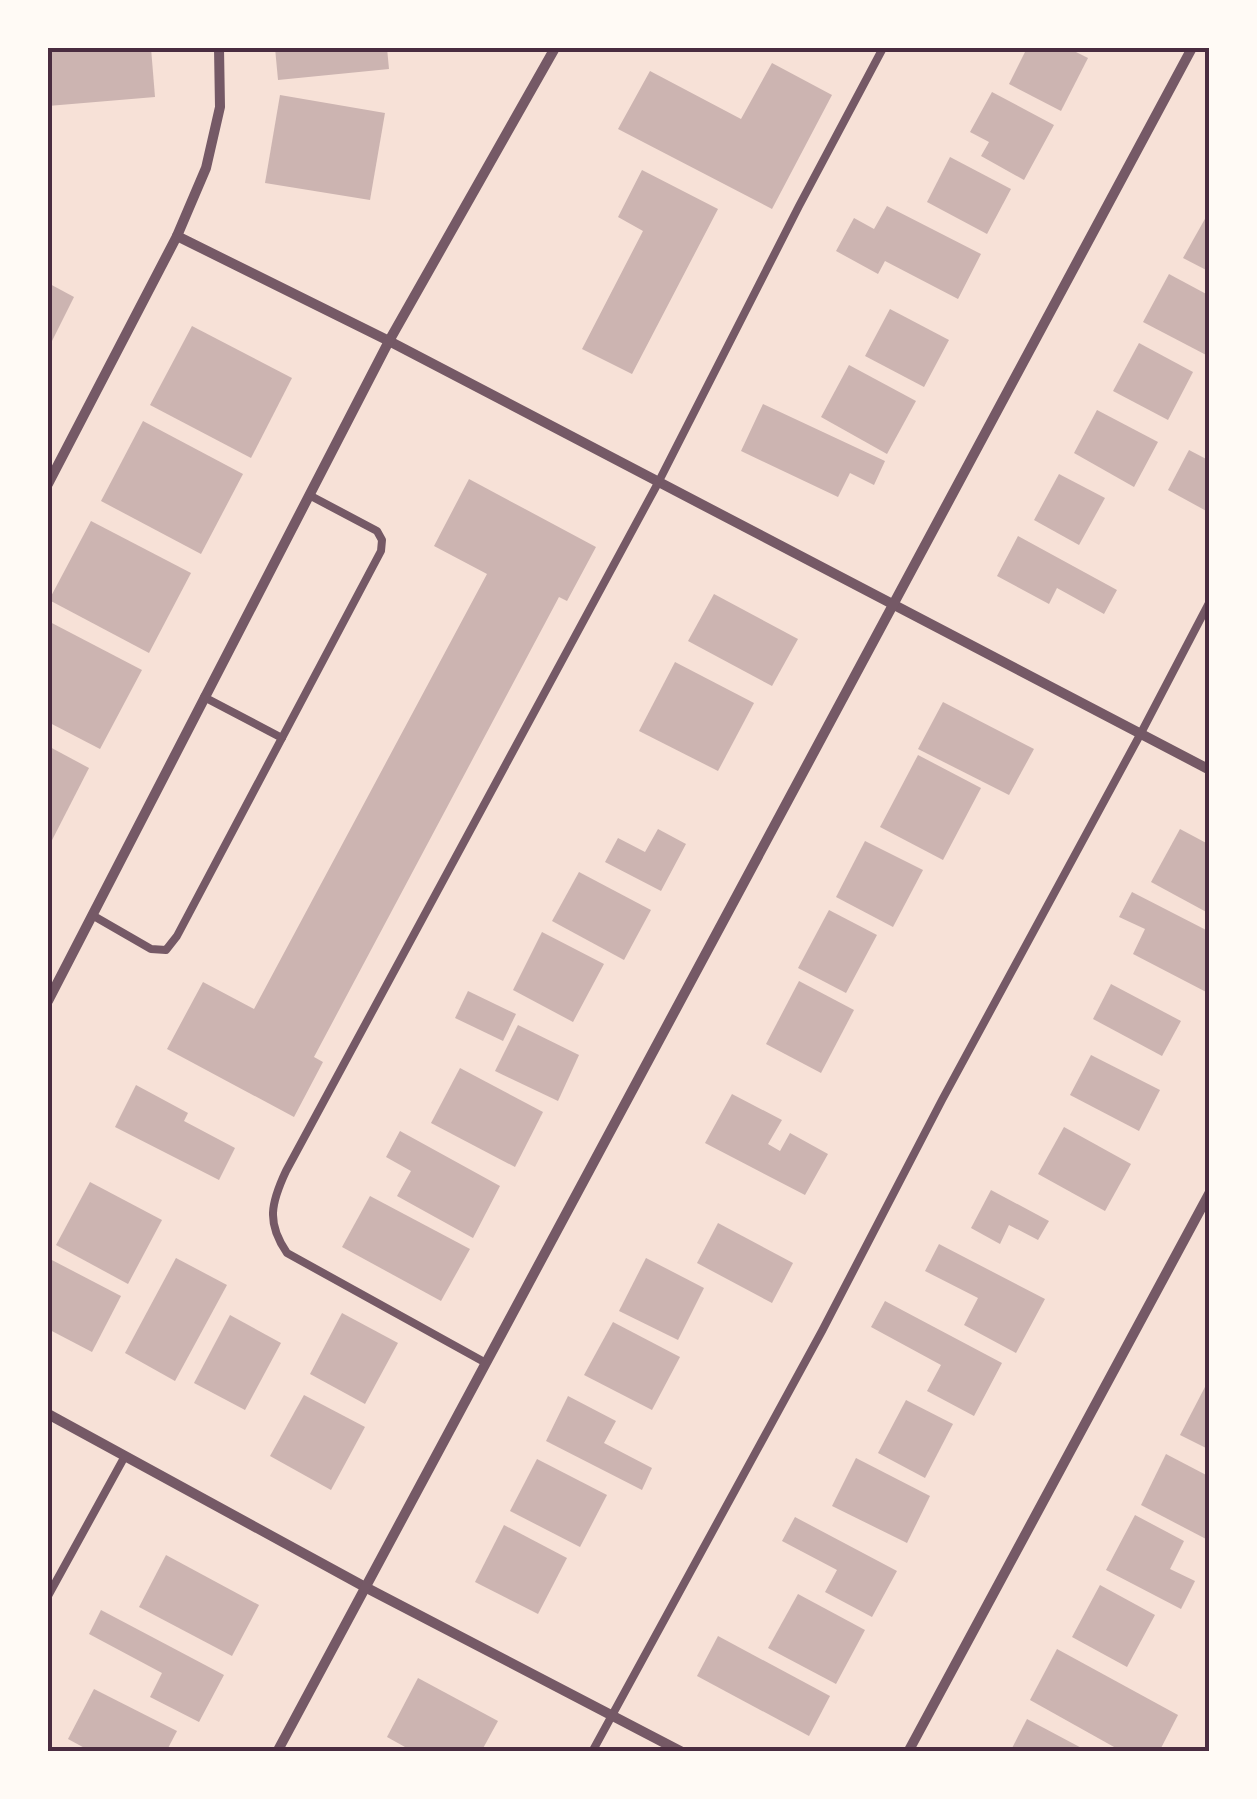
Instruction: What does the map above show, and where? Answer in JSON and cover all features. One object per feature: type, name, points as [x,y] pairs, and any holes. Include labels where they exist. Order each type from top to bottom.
[{"type":"street","points":[[48,484],[177,236],[206,168],[220,106],[219,48]]},
{"type":"street","points":[[48,1001],[389,340],[555,48]]},
{"type":"street","points":[[277,1752],[1192,48]]},
{"type":"street","points":[[177,236],[389,340],[1210,770]]},
{"type":"street","points":[[908,1752],[1210,1192]]},
{"type":"street","points":[[48,1414],[366,1587],[682,1752]]},
{"type":"lane","points":[[486,1363],[287,1253],[276,1238],[274,1198],[658,483],[883,48]]},
{"type":"lane","points":[[92,915],[151,949],[166,950],[177,936],[381,551],[382,540],[377,530],[309,495]]},
{"type":"lane","points":[[592,1752],[822,1331],[1210,601]]},
{"type":"lane","points":[[204,697],[282,738]]},
{"type":"lane","points":[[48,1596],[125,1456]]},
{"type":"building","points":[[48,48],[151,48],[155,97],[48,106]]},
{"type":"building","points":[[275,48],[387,48],[389,69],[278,80]]},
{"type":"building","points":[[1027,48],[1068,48],[1088,58],[1061,111],[1009,84]]},
{"type":"building","points":[[772,63],[832,95],[772,209],[618,129],[650,71],[741,119]]},
{"type":"building","points":[[992,92],[1054,125],[1024,180],[981,156],[989,142],[970,132]]},
{"type":"building","points":[[280,95],[385,113],[370,200],[265,183]]},
{"type":"building","points":[[950,157],[1011,189],[987,234],[927,202]]},
{"type":"building","points":[[642,170],[718,209],[632,374],[582,349],[643,231],[618,217]]},
{"type":"building","points":[[887,206],[981,254],[958,299],[885,261],[878,274],[836,251],[854,218],[874,229]]},
{"type":"building","points":[[1206,217],[1210,219],[1210,272],[1183,258]]},
{"type":"building","points":[[1169,274],[1210,296],[1210,357],[1143,322]]},
{"type":"building","points":[[48,283],[74,297],[48,349]]},
{"type":"building","points":[[890,309],[949,340],[924,387],[865,356]]},
{"type":"building","points":[[192,326],[292,378],[251,458],[150,405]]},
{"type":"building","points":[[1139,343],[1193,372],[1168,420],[1113,391]]},
{"type":"building","points":[[849,365],[916,401],[887,454],[821,417]]},
{"type":"building","points":[[763,404],[885,461],[874,485],[850,473],[838,497],[741,451]]},
{"type":"building","points":[[1097,410],[1158,442],[1134,487],[1074,453]]},
{"type":"building","points":[[143,421],[243,474],[201,554],[101,501]]},
{"type":"building","points":[[1189,450],[1210,461],[1210,513],[1168,490]]},
{"type":"building","points":[[1059,474],[1105,498],[1079,545],[1034,520]]},
{"type":"building","points":[[469,479],[596,547],[567,601],[559,597],[314,1057],[323,1062],[294,1117],[167,1049],[203,982],[254,1009],[487,574],[434,546]]},
{"type":"building","points":[[91,521],[191,573],[149,653],[49,600]]},
{"type":"building","points":[[1018,536],[1117,590],[1104,614],[1057,588],[1049,604],[997,576]]},
{"type":"building","points":[[714,594],[798,639],[772,686],[688,641]]},
{"type":"building","points":[[48,621],[142,670],[100,749],[48,722]]},
{"type":"building","points":[[675,662],[754,703],[718,771],[639,731]]},
{"type":"building","points":[[943,702],[1034,749],[1009,795],[918,749]]},
{"type":"building","points":[[48,746],[89,768],[48,848]]},
{"type":"building","points":[[918,755],[981,788],[943,860],[880,827]]},
{"type":"building","points":[[658,829],[686,844],[661,891],[605,862],[618,838],[645,852]]},
{"type":"building","points":[[1180,829],[1210,845],[1210,914],[1151,882]]},
{"type":"building","points":[[865,841],[923,870],[893,927],[836,897]]},
{"type":"building","points":[[579,872],[651,910],[624,960],[552,921]]},
{"type":"building","points":[[1132,892],[1210,932],[1210,994],[1133,954],[1145,929],[1119,917]]},
{"type":"building","points":[[829,910],[877,935],[846,993],[798,968]]},
{"type":"building","points":[[542,932],[604,964],[573,1022],[513,990]]},
{"type":"building","points":[[799,981],[854,1010],[821,1073],[766,1044]]},
{"type":"building","points":[[1111,984],[1181,1021],[1162,1056],[1093,1019]]},
{"type":"building","points":[[468,991],[516,1014],[503,1041],[455,1018]]},
{"type":"building","points":[[518,1025],[579,1055],[558,1101],[495,1071]]},
{"type":"building","points":[[1091,1055],[1160,1090],[1139,1131],[1070,1095]]},
{"type":"building","points":[[460,1068],[543,1112],[515,1167],[431,1123]]},
{"type":"building","points":[[136,1085],[188,1113],[184,1121],[235,1148],[219,1180],[115,1127]]},
{"type":"building","points":[[732,1094],[782,1120],[768,1144],[780,1151],[790,1133],[828,1154],[805,1195],[705,1143]]},
{"type":"building","points":[[1064,1127],[1131,1164],[1105,1211],[1038,1174]]},
{"type":"building","points":[[400,1131],[500,1186],[473,1238],[397,1196],[411,1171],[386,1157]]},
{"type":"building","points":[[90,1182],[162,1220],[128,1284],[56,1245]]},
{"type":"building","points":[[991,1190],[1049,1221],[1038,1240],[1009,1225],[1000,1244],[971,1228]]},
{"type":"building","points":[[370,1196],[470,1249],[441,1301],[342,1247]]},
{"type":"building","points":[[718,1223],[793,1263],[772,1303],[697,1263]]},
{"type":"building","points":[[939,1244],[1045,1299],[1016,1353],[964,1325],[978,1298],[925,1271]]},
{"type":"building","points":[[48,1258],[121,1296],[92,1352],[48,1329]]},
{"type":"building","points":[[176,1258],[227,1285],[175,1381],[125,1353]]},
{"type":"building","points":[[646,1258],[704,1288],[678,1340],[619,1311]]},
{"type":"building","points":[[885,1301],[1002,1363],[974,1416],[927,1391],[941,1365],[871,1327]]},
{"type":"building","points":[[342,1313],[398,1343],[365,1404],[310,1374]]},
{"type":"building","points":[[230,1315],[281,1343],[245,1410],[194,1383]]},
{"type":"building","points":[[613,1322],[680,1357],[652,1410],[584,1375]]},
{"type":"building","points":[[1206,1385],[1210,1387],[1210,1450],[1180,1435]]},
{"type":"building","points":[[304,1395],[365,1427],[331,1490],[270,1456]]},
{"type":"building","points":[[568,1396],[616,1421],[604,1443],[652,1468],[642,1490],[546,1441]]},
{"type":"building","points":[[906,1400],[953,1424],[925,1478],[878,1453]]},
{"type":"building","points":[[1166,1454],[1210,1477],[1210,1533],[1206,1539],[1141,1505]]},
{"type":"building","points":[[856,1458],[930,1496],[907,1543],[832,1506]]},
{"type":"building","points":[[537,1459],[607,1495],[580,1547],[510,1511]]},
{"type":"building","points":[[1135,1515],[1184,1541],[1170,1569],[1195,1581],[1181,1609],[1106,1570]]},
{"type":"building","points":[[795,1517],[897,1571],[872,1617],[825,1592],[837,1570],[782,1541]]},
{"type":"building","points":[[504,1525],[567,1558],[538,1614],[475,1582]]},
{"type":"building","points":[[166,1555],[259,1605],[232,1656],[139,1607]]},
{"type":"building","points":[[1100,1585],[1155,1615],[1127,1667],[1072,1637]]},
{"type":"building","points":[[798,1594],[865,1630],[836,1684],[768,1648]]},
{"type":"building","points":[[101,1610],[224,1675],[199,1722],[150,1697],[162,1673],[89,1634]]},
{"type":"building","points":[[718,1636],[830,1696],[809,1736],[697,1676]]},
{"type":"building","points":[[1057,1649],[1178,1715],[1159,1752],[1123,1752],[1030,1700]]},
{"type":"building","points":[[418,1678],[498,1721],[481,1752],[414,1752],[387,1737]]},
{"type":"building","points":[[94,1689],[177,1731],[166,1752],[92,1752],[68,1739]]},
{"type":"building","points":[[1027,1719],[1089,1752],[1010,1752]]}]
